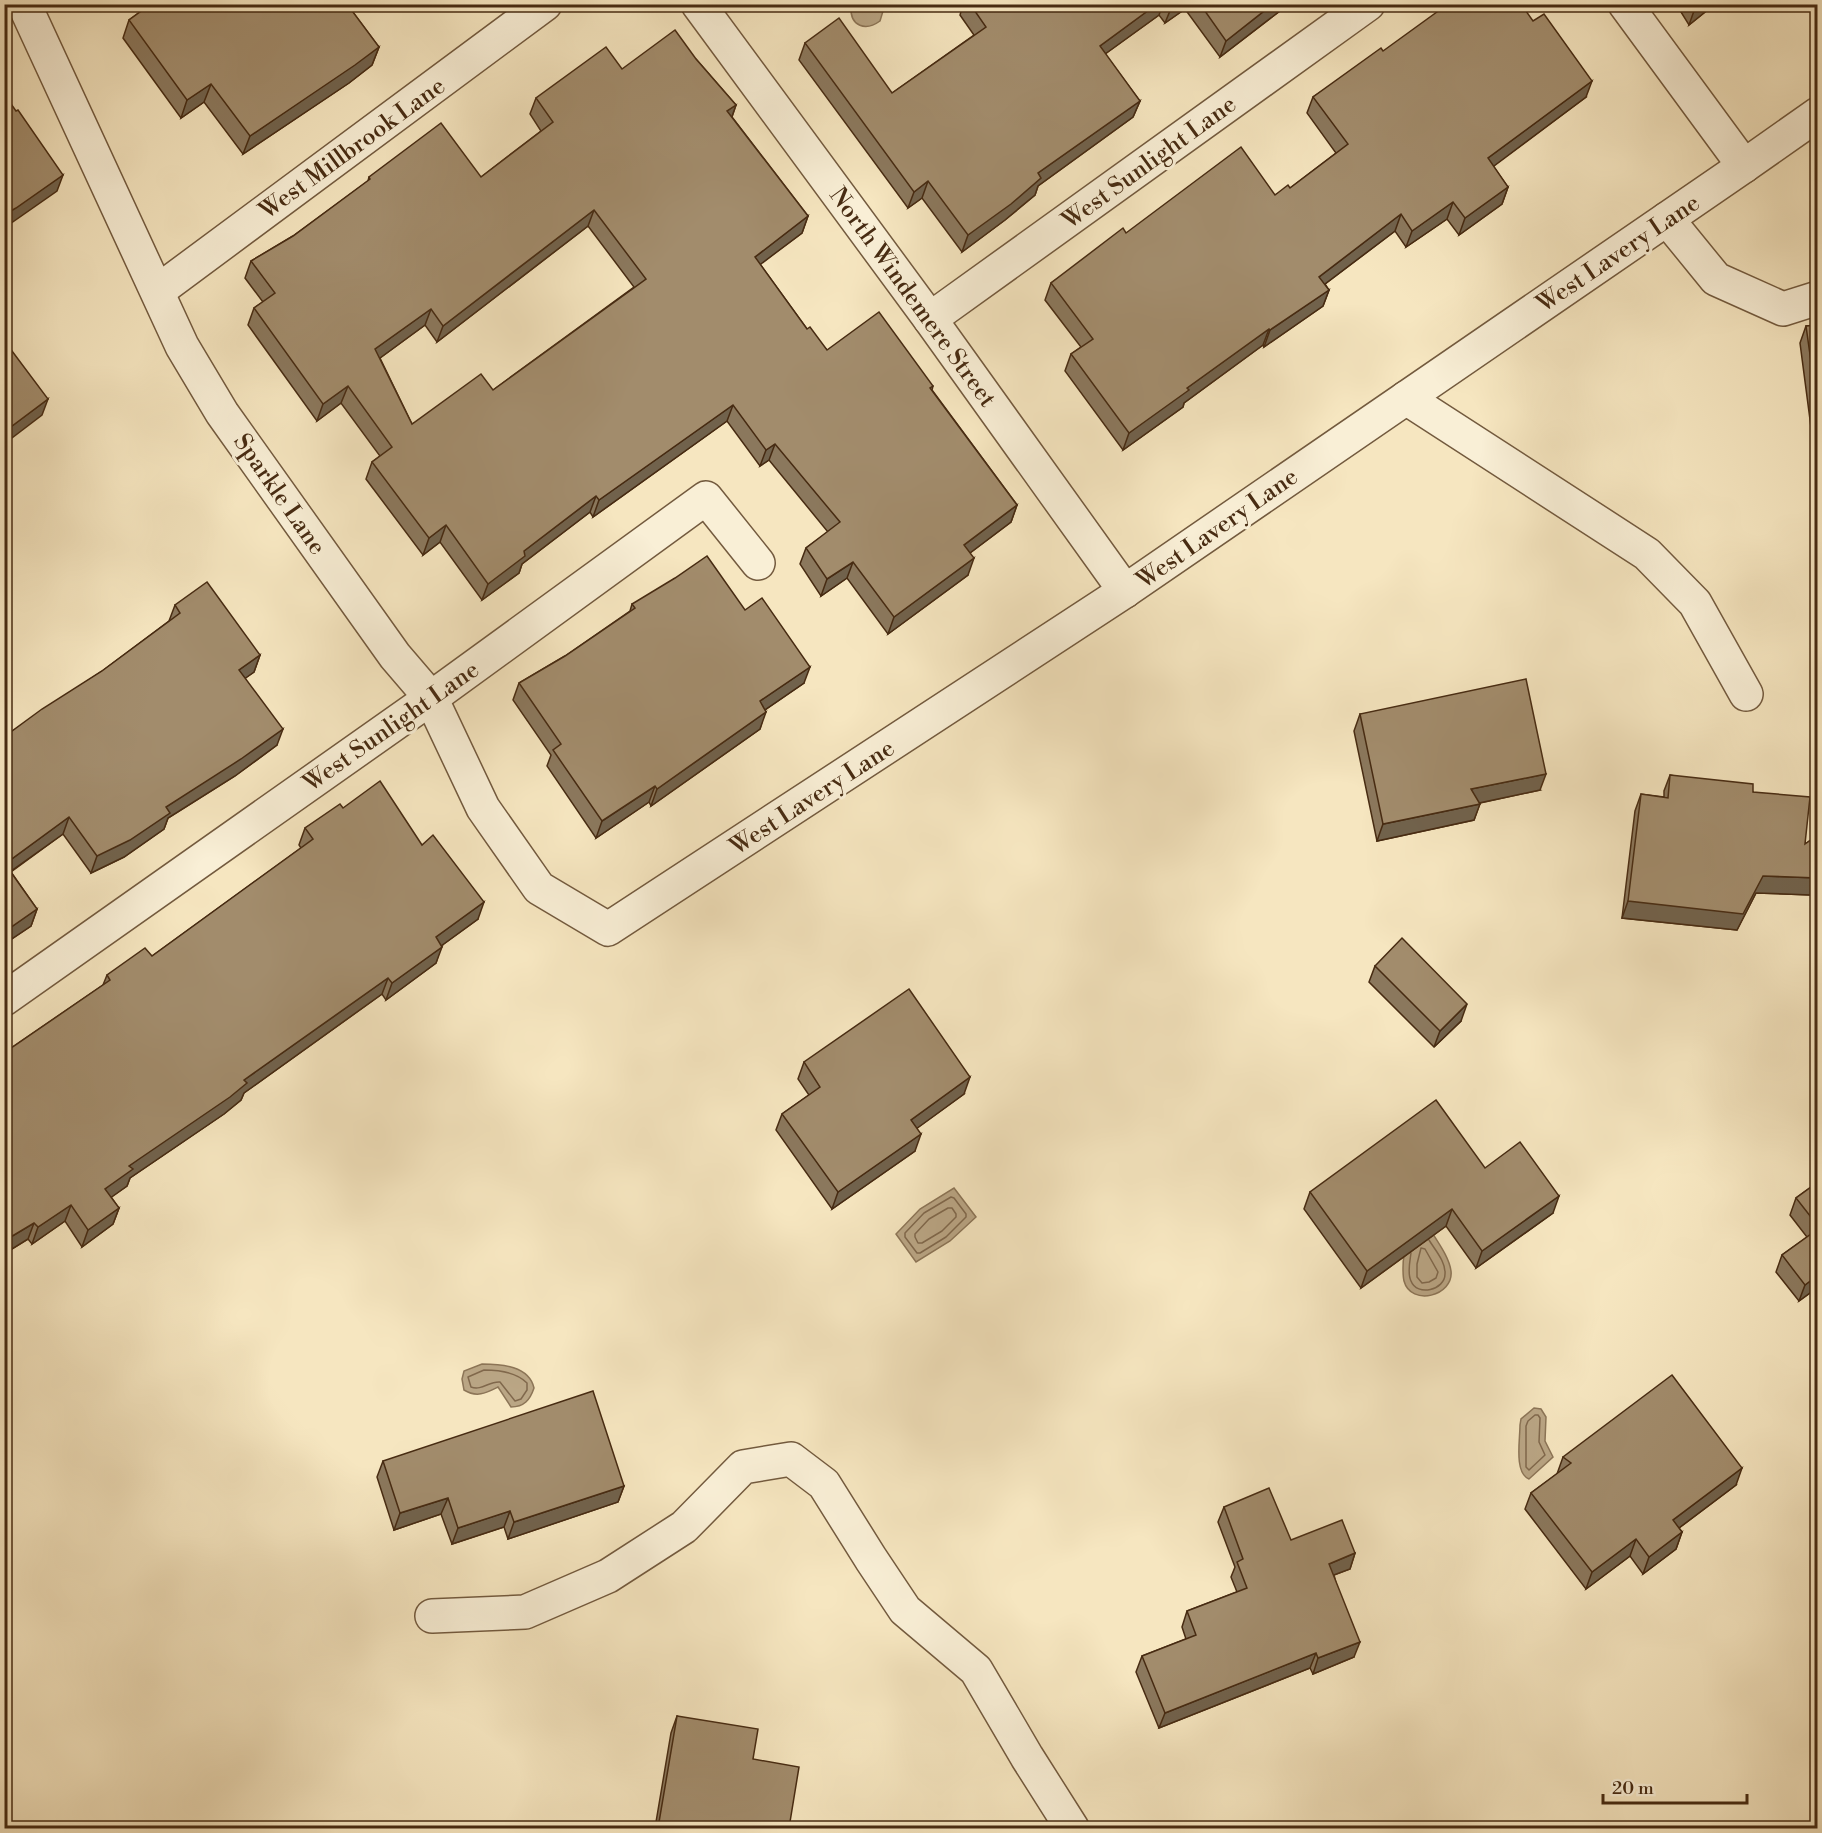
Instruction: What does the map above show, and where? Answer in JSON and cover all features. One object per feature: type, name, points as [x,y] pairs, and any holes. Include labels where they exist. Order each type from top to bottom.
[{"type":"street","name":"Sparkle Lane","points":[[24,4],[182,346],[222,413],[395,656],[431,698],[483,808],[539,888],[608,929]]},
{"type":"street","name":"West Millbrook Lane","points":[[158,291],[545,4]]},
{"type":"street","name":"North Windemere Street","points":[[698,4],[930,319],[1125,591]]},
{"type":"street","name":"West Sunlight Lane","points":[[930,319],[1368,4]]},
{"type":"street","points":[[1625,4],[1744,166]]},
{"type":"street","name":"West Lavery Lane","points":[[608,929],[1125,591],[1818,114]]},
{"type":"street","points":[[1667,219],[1716,279],[1783,309],[1818,298]]},
{"type":"street","points":[[1406,398],[1647,554],[1695,603],[1746,694]]},
{"type":"street","name":"West Sunlight Lane","points":[[4,999],[431,698],[706,498],[759,563]]},
{"type":"street","points":[[432,1616],[525,1612],[608,1576],[684,1527],[743,1467],[791,1459],[824,1484],[905,1610],[976,1670],[1072,1828]]},
{"type":"water","points":[[846,4],[903,5],[891,5],[890,11],[883,11],[880,21],[864,26],[856,23],[851,14],[851,7]]},
{"type":"water","points":[[954,1188],[976,1217],[950,1241],[916,1262],[896,1234],[920,1209]]},
{"type":"water","points":[[1428,1226],[1445,1254],[1451,1271],[1446,1287],[1439,1292],[1423,1296],[1408,1289],[1404,1279],[1403,1262],[1408,1246]]},
{"type":"water","points":[[482,1364],[506,1366],[521,1371],[527,1375],[534,1388],[531,1396],[520,1406],[511,1407],[498,1387],[477,1394],[464,1390],[462,1379],[464,1371]]},
{"type":"water","points":[[1534,1408],[1541,1409],[1546,1417],[1545,1441],[1553,1457],[1529,1479],[1521,1470],[1520,1425],[1521,1419]]},
{"type":"building","points":[[151,4],[347,4],[379,47],[250,136],[211,84],[187,100],[129,20]]},
{"type":"building","points":[[970,4],[1018,4],[1020,8],[1025,4],[1157,4],[1100,46],[1140,101],[1038,173],[1041,178],[1011,204],[968,235],[928,181],[914,192],[805,43],[839,18],[892,93],[986,27]]},
{"type":"building","points":[[1200,4],[1273,4],[1226,41]]},
{"type":"building","points":[[1448,4],[1521,4],[1533,21],[1544,14],[1592,81],[1488,158],[1508,187],[1465,218],[1453,202],[1412,231],[1401,214],[1319,277],[1329,290],[1269,329],[1129,433],[1071,354],[1093,339],[1051,283],[1123,228],[1126,233],[1241,147],[1275,195],[1288,185],[1290,188],[1348,144],[1313,97],[1381,48],[1383,51]]},
{"type":"building","points":[[675,30],[696,59],[736,105],[727,111],[808,216],[755,257],[807,329],[810,327],[827,350],[879,312],[933,386],[930,388],[1017,505],[964,545],[974,558],[894,617],[853,562],[827,579],[806,548],[840,522],[775,444],[766,450],[733,405],[599,500],[596,496],[524,551],[525,556],[488,584],[446,525],[429,538],[372,462],[392,447],[348,386],[323,404],[254,308],[275,293],[251,261],[293,236],[441,123],[481,177],[553,122],[536,98],[606,47],[622,69]],"holes":[[[594,210],[646,279],[493,390],[481,374],[412,424],[375,349],[431,309],[443,326]]]},
{"type":"building","points":[[4,94],[16,111],[18,110],[63,175],[4,215]]},
{"type":"building","points":[[1818,325],[1818,412],[1806,326]]},
{"type":"building","points":[[9,347],[48,399],[4,432],[4,351]]},
{"type":"building","points":[[707,556],[745,610],[762,598],[810,667],[760,701],[766,712],[657,789],[655,786],[602,821],[553,750],[561,744],[519,683],[565,656],[635,608],[632,604]]},
{"type":"building","points":[[207,582],[260,655],[239,670],[283,729],[166,807],[170,813],[130,840],[97,856],[69,817],[5,864],[37,909],[4,932],[4,737],[42,709],[102,671],[180,613],[175,605]]},
{"type":"building","points":[[1526,679],[1546,774],[1471,789],[1480,804],[1383,824],[1360,714]]},
{"type":"building","points":[[1670,775],[1753,784],[1753,792],[1810,797],[1805,844],[1818,835],[1818,878],[1763,876],[1743,914],[1628,901],[1641,794],[1668,798]]},
{"type":"building","points":[[380,781],[422,845],[433,835],[484,902],[436,937],[442,947],[392,983],[388,978],[244,1080],[247,1083],[230,1097],[129,1166],[133,1169],[105,1189],[119,1208],[88,1230],[71,1205],[38,1227],[34,1223],[4,1241],[4,1053],[110,980],[107,975],[145,948],[152,956],[313,839],[305,828],[340,804],[343,808]]},
{"type":"building","points":[[1402,938],[1467,1004],[1440,1031],[1375,966]]},
{"type":"building","points":[[909,989],[970,1077],[911,1120],[921,1134],[838,1192],[782,1114],[820,1087],[804,1062]]},
{"type":"building","points":[[1436,1100],[1485,1168],[1520,1142],[1559,1196],[1482,1251],[1452,1209],[1367,1271],[1310,1192]]},
{"type":"building","points":[[1818,1182],[1818,1226],[1796,1198]]},
{"type":"building","points":[[1818,1229],[1818,1275],[1805,1285],[1782,1255]]},
{"type":"building","points":[[1672,1375],[1742,1468],[1673,1520],[1682,1532],[1649,1557],[1636,1539],[1592,1572],[1531,1493],[1571,1463],[1563,1457]]},
{"type":"building","points":[[593,1391],[624,1486],[514,1522],[510,1511],[458,1528],[448,1498],[400,1513],[383,1461]]},
{"type":"building","points":[[1269,1488],[1291,1540],[1342,1520],[1355,1553],[1329,1564],[1360,1642],[1318,1658],[1316,1653],[1165,1713],[1142,1656],[1196,1635],[1187,1611],[1247,1588],[1237,1562],[1243,1559],[1224,1507]]},
{"type":"building","points":[[677,1716],[758,1729],[753,1759],[799,1767],[789,1828],[658,1828]]}]
